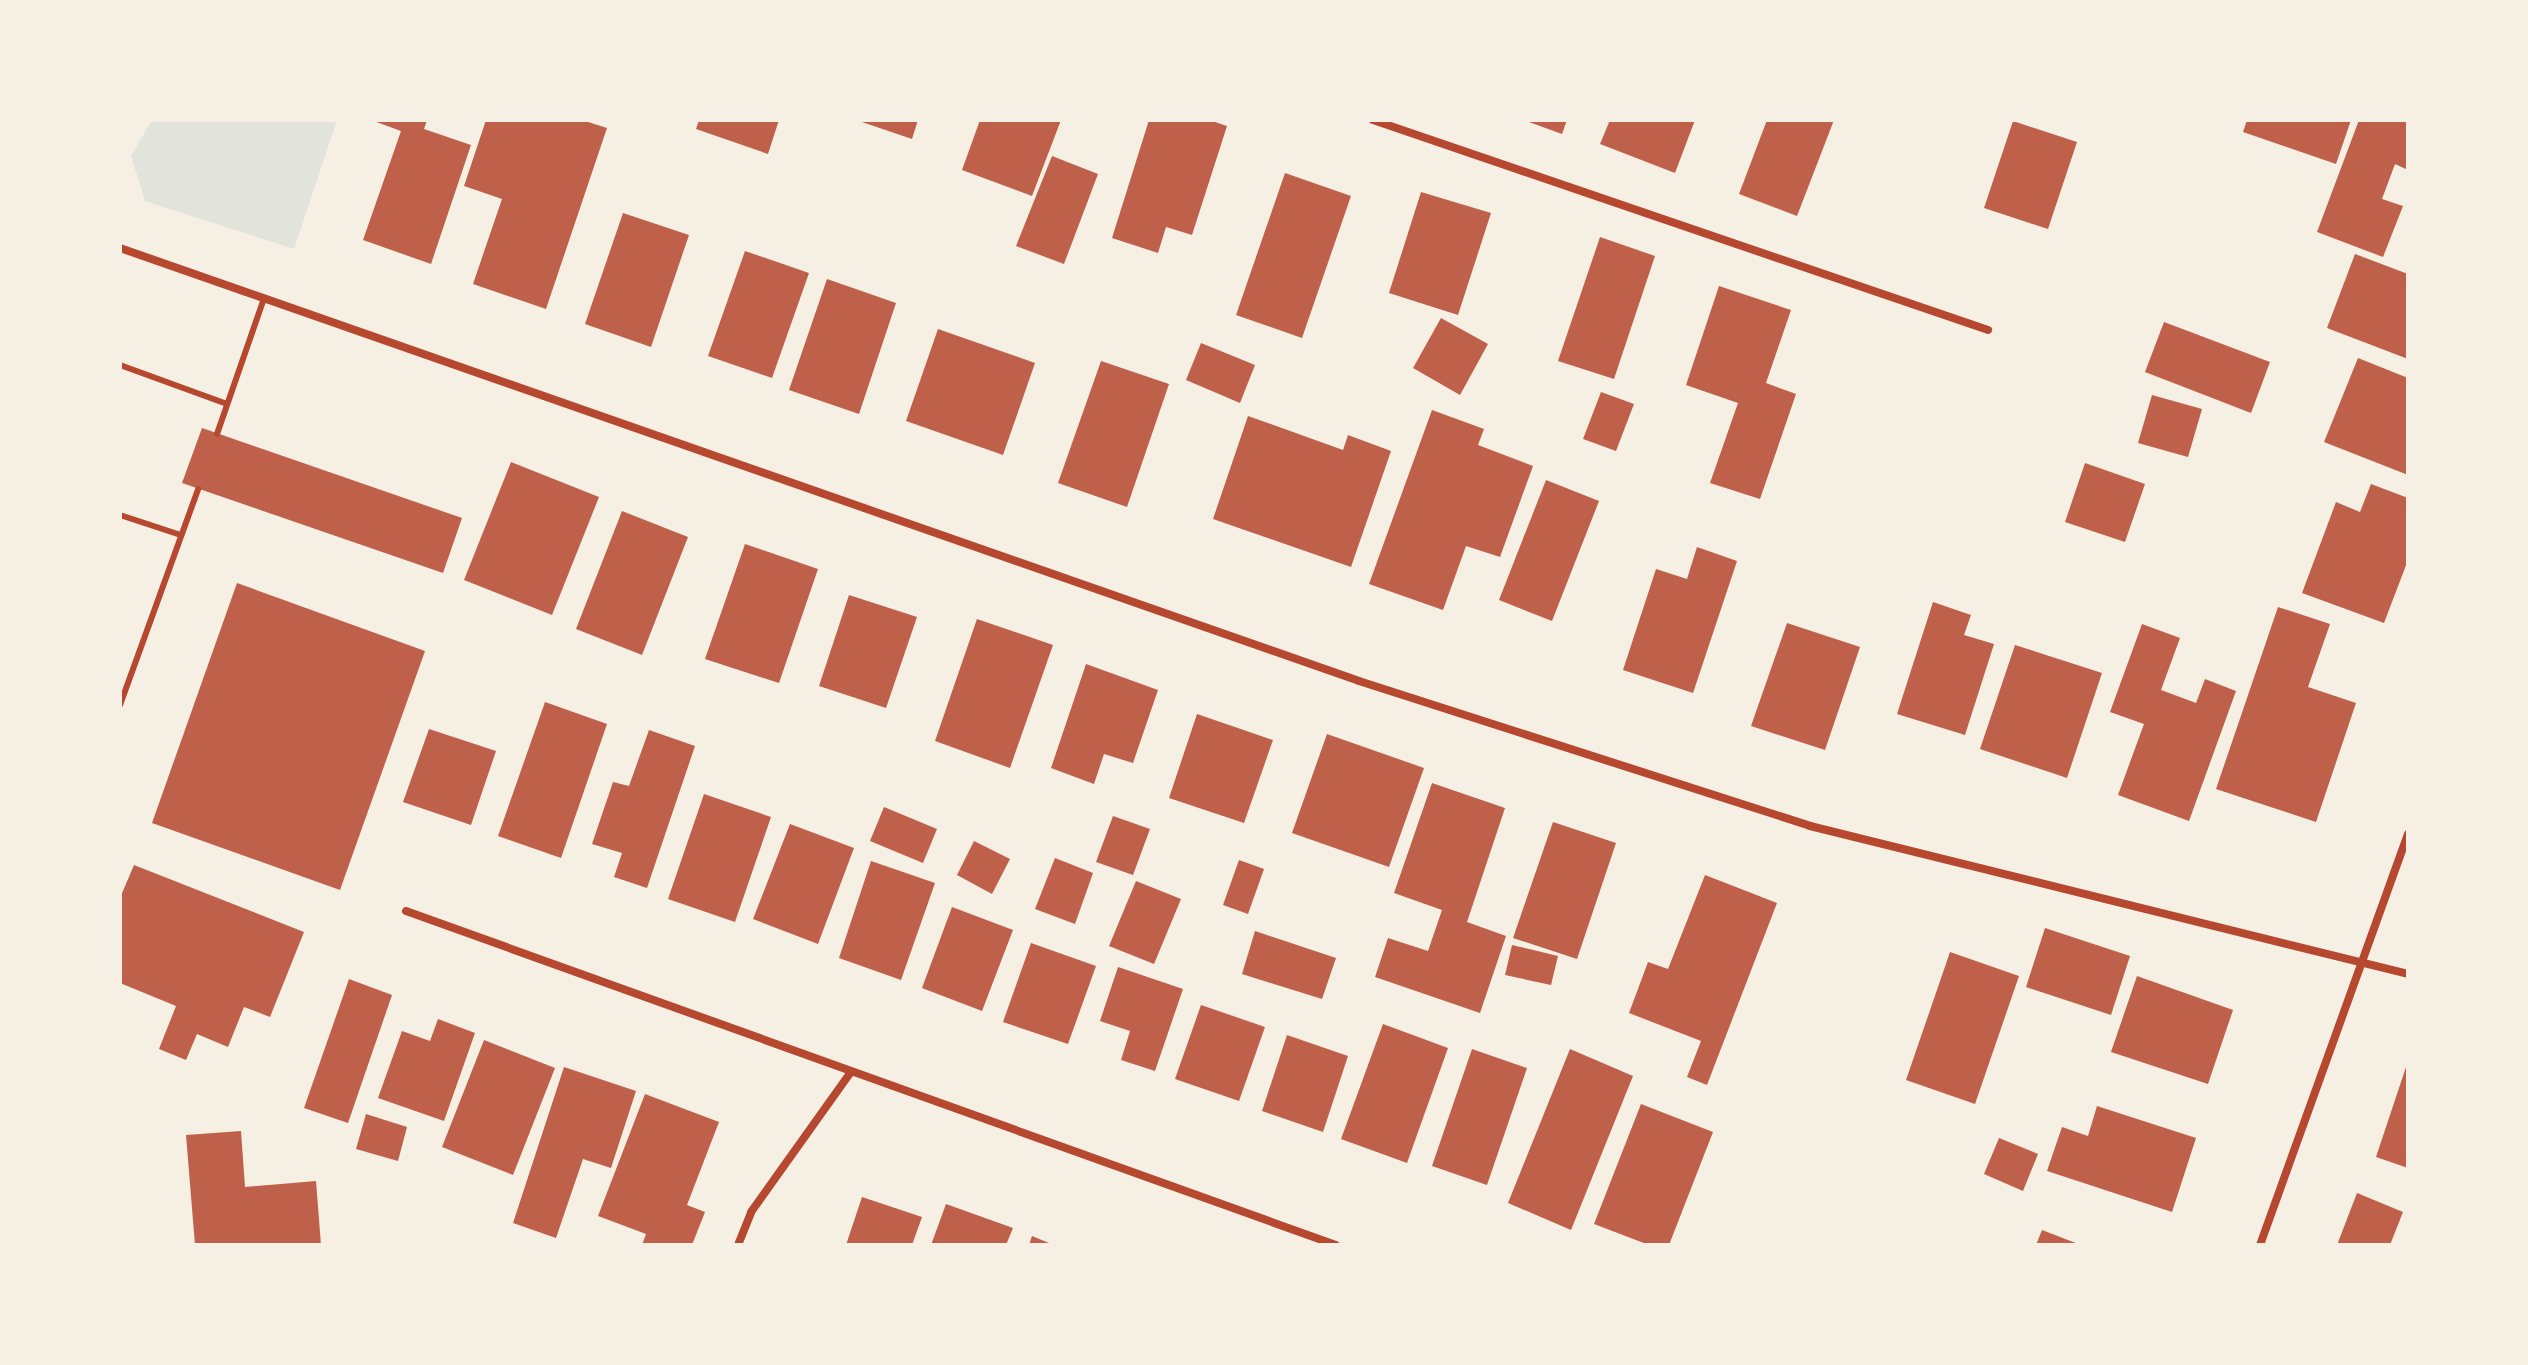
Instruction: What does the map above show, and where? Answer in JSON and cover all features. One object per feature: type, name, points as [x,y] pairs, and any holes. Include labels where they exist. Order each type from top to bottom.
[{"type":"street","points":[[1373,120],[1988,330]]},
{"type":"street","points":[[120,248],[1359,681],[1810,826],[2408,974]]},
{"type":"street","points":[[2260,1245],[2408,834]]},
{"type":"street","points":[[406,911],[1336,1245]]},
{"type":"street","points":[[738,1245],[751,1212],[851,1072]]},
{"type":"lane","points":[[217,434],[264,298]]},
{"type":"lane","points":[[120,365],[227,404]]},
{"type":"lane","points":[[120,705],[198,489]]},
{"type":"lane","points":[[120,515],[181,535]]},
{"type":"shaded area","points":[[152,120],[337,120],[294,249],[145,201],[131,156]]},
{"type":"building","points":[[371,120],[427,120],[424,129],[471,145],[431,264],[363,240],[401,131]]},
{"type":"building","points":[[486,120],[582,120],[607,128],[546,309],[473,284],[502,199],[464,186]]},
{"type":"building","points":[[699,120],[779,120],[768,154],[696,129]]},
{"type":"building","points":[[856,120],[918,120],[912,139]]},
{"type":"building","points":[[980,120],[1061,120],[1032,196],[962,170]]},
{"type":"building","points":[[1149,120],[1209,120],[1227,126],[1192,235],[1166,227],[1158,253],[1112,238]]},
{"type":"building","points":[[1523,120],[1567,120],[1562,134]]},
{"type":"building","points":[[1610,120],[1695,120],[1675,173],[1600,144]]},
{"type":"building","points":[[1767,120],[1834,120],[1797,216],[1739,194]]},
{"type":"building","points":[[2247,120],[2351,120],[2336,164],[2243,132]]},
{"type":"building","points":[[2359,120],[2408,120],[2408,170],[2395,164],[2382,199],[2403,206],[2383,257],[2317,232]]},
{"type":"building","points":[[2013,121],[2077,142],[2048,229],[1984,208]]},
{"type":"building","points":[[1052,156],[1098,174],[1064,264],[1016,246]]},
{"type":"building","points":[[1285,173],[1351,196],[1302,338],[1236,315]]},
{"type":"building","points":[[1421,192],[1491,213],[1458,315],[1389,293]]},
{"type":"building","points":[[623,213],[689,235],[651,347],[585,324]]},
{"type":"building","points":[[1600,237],[1655,256],[1614,379],[1558,361]]},
{"type":"building","points":[[745,251],[809,273],[772,378],[708,356]]},
{"type":"building","points":[[2355,254],[2408,274],[2408,359],[2327,328]]},
{"type":"building","points":[[827,279],[896,303],[859,414],[789,390]]},
{"type":"building","points":[[1719,286],[1791,310],[1766,383],[1796,394],[1760,499],[1710,483],[1738,403],[1686,385]]},
{"type":"building","points":[[1441,318],[1488,344],[1460,395],[1413,368]]},
{"type":"building","points":[[2164,322],[2270,362],[2251,413],[2145,372]]},
{"type":"building","points":[[938,329],[1035,363],[1003,455],[906,421]]},
{"type":"building","points":[[1201,343],[1255,365],[1240,403],[1186,380]]},
{"type":"building","points":[[2358,358],[2408,378],[2408,475],[2324,442]]},
{"type":"building","points":[[1101,361],[1169,384],[1127,507],[1058,483]]},
{"type":"building","points":[[1601,392],[1634,404],[1616,451],[1583,439]]},
{"type":"building","points":[[2152,395],[2202,409],[2188,457],[2138,443]]},
{"type":"building","points":[[1432,410],[1484,429],[1478,445],[1533,466],[1500,557],[1466,546],[1443,610],[1369,584]]},
{"type":"building","points":[[1248,416],[1343,450],[1348,435],[1391,451],[1351,567],[1213,519]]},
{"type":"building","points":[[202,428],[462,518],[443,573],[182,483]]},
{"type":"building","points":[[511,462],[599,497],[552,615],[464,580]]},
{"type":"building","points":[[2085,463],[2145,484],[2125,542],[2065,522]]},
{"type":"building","points":[[1546,480],[1599,501],[1552,621],[1499,600]]},
{"type":"building","points":[[2371,484],[2408,498],[2408,560],[2384,623],[2302,593],[2336,502],[2360,512]]},
{"type":"building","points":[[622,511],[688,537],[642,655],[576,629]]},
{"type":"building","points":[[745,544],[818,569],[779,683],[705,659]]},
{"type":"building","points":[[1697,547],[1737,561],[1693,693],[1623,670],[1656,569],[1687,579]]},
{"type":"building","points":[[237,583],[425,651],[340,890],[152,823]]},
{"type":"building","points":[[849,595],[917,617],[886,708],[819,686]]},
{"type":"building","points":[[1933,602],[1971,615],[1964,635],[1994,644],[1965,735],[1897,714]]},
{"type":"building","points":[[2278,607],[2330,624],[2308,687],[2356,703],[2316,822],[2216,789]]},
{"type":"building","points":[[977,619],[1053,645],[1010,768],[935,741]]},
{"type":"building","points":[[1787,623],[1860,647],[1825,750],[1751,726]]},
{"type":"building","points":[[2142,624],[2180,638],[2161,690],[2196,703],[2205,679],[2236,691],[2189,821],[2118,795],[2144,724],[2110,712]]},
{"type":"building","points":[[2015,645],[2102,673],[2067,778],[1980,749]]},
{"type":"building","points":[[1086,664],[1158,690],[1133,763],[1104,754],[1094,784],[1051,768]]},
{"type":"building","points":[[545,702],[607,724],[561,858],[498,836]]},
{"type":"building","points":[[1197,714],[1273,740],[1244,823],[1169,798]]},
{"type":"building","points":[[429,729],[496,751],[471,825],[403,802]]},
{"type":"building","points":[[649,730],[695,746],[647,888],[614,877],[622,853],[592,844],[613,782],[629,786]]},
{"type":"building","points":[[1327,734],[1424,768],[1389,867],[1292,833]]},
{"type":"building","points":[[1432,783],[1505,808],[1467,922],[1506,936],[1480,1013],[1375,977],[1388,938],[1428,951],[1442,910],[1394,893]]},
{"type":"building","points":[[704,794],[771,817],[735,922],[668,899]]},
{"type":"building","points":[[884,807],[937,829],[923,863],[870,841]]},
{"type":"building","points":[[1113,816],[1150,829],[1133,875],[1096,862]]},
{"type":"building","points":[[1553,822],[1616,843],[1577,959],[1513,938]]},
{"type":"building","points":[[790,824],[854,848],[818,944],[753,919]]},
{"type":"building","points":[[974,841],[1010,859],[992,894],[957,875]]},
{"type":"building","points":[[1055,858],[1093,873],[1075,924],[1035,909]]},
{"type":"building","points":[[1239,860],[1264,869],[1248,914],[1223,905]]},
{"type":"building","points":[[871,861],[935,883],[901,980],[839,958]]},
{"type":"building","points":[[134,865],[304,932],[270,1017],[244,1007],[228,1047],[197,1034],[186,1060],[159,1049],[176,1006],[120,983],[120,898]]},
{"type":"building","points":[[1705,875],[1777,903],[1707,1085],[1687,1077],[1701,1041],[1629,1013],[1648,962],[1668,969]]},
{"type":"building","points":[[1136,881],[1181,899],[1154,964],[1109,946]]},
{"type":"building","points":[[952,907],[1013,930],[982,1011],[922,988]]},
{"type":"building","points":[[2045,928],[2130,956],[2111,1015],[2026,987]]},
{"type":"building","points":[[1255,931],[1336,958],[1322,999],[1242,974]]},
{"type":"building","points":[[1031,943],[1096,966],[1068,1044],[1003,1022]]},
{"type":"building","points":[[1512,945],[1558,956],[1551,985],[1505,975]]},
{"type":"building","points":[[1950,952],[2019,976],[1975,1104],[1906,1080]]},
{"type":"building","points":[[1118,967],[1183,989],[1155,1071],[1121,1060],[1130,1031],[1100,1021]]},
{"type":"building","points":[[2137,976],[2233,1010],[2208,1084],[2111,1052]]},
{"type":"building","points":[[349,979],[392,995],[348,1123],[304,1108]]},
{"type":"building","points":[[1201,1005],[1265,1027],[1239,1101],[1175,1079]]},
{"type":"building","points":[[438,1019],[475,1033],[444,1121],[378,1098],[402,1031],[430,1041]]},
{"type":"building","points":[[1383,1024],[1448,1048],[1407,1163],[1341,1139]]},
{"type":"building","points":[[1287,1035],[1348,1056],[1323,1132],[1262,1111]]},
{"type":"building","points":[[484,1040],[555,1068],[513,1175],[442,1147]]},
{"type":"building","points":[[1472,1049],[1527,1068],[1487,1185],[1432,1166]]},
{"type":"building","points":[[1570,1049],[1633,1076],[1571,1230],[1508,1203]]},
{"type":"building","points":[[2408,1061],[2408,1168],[2376,1157]]},
{"type":"building","points":[[564,1067],[636,1091],[611,1168],[583,1159],[556,1238],[513,1223]]},
{"type":"building","points":[[645,1094],[719,1122],[687,1205],[705,1212],[692,1245],[642,1245],[646,1234],[598,1216]]},
{"type":"building","points":[[1641,1104],[1713,1132],[1669,1245],[1649,1245],[1594,1224]]},
{"type":"building","points":[[2097,1106],[2196,1138],[2172,1212],[2047,1171],[2062,1127],[2088,1136]]},
{"type":"building","points":[[366,1114],[407,1127],[398,1161],[356,1149]]},
{"type":"building","points":[[241,1131],[245,1187],[316,1181],[321,1245],[195,1245],[186,1135]]},
{"type":"building","points":[[1999,1138],[2038,1154],[2023,1191],[1984,1174]]},
{"type":"building","points":[[2357,1193],[2403,1212],[2390,1245],[2337,1245]]},
{"type":"building","points":[[862,1197],[922,1217],[912,1245],[846,1245]]},
{"type":"building","points":[[946,1204],[1013,1228],[1006,1245],[931,1245]]},
{"type":"building","points":[[2042,1230],[2081,1245],[2036,1245]]},
{"type":"building","points":[[1032,1236],[1054,1245],[1029,1245]]}]
